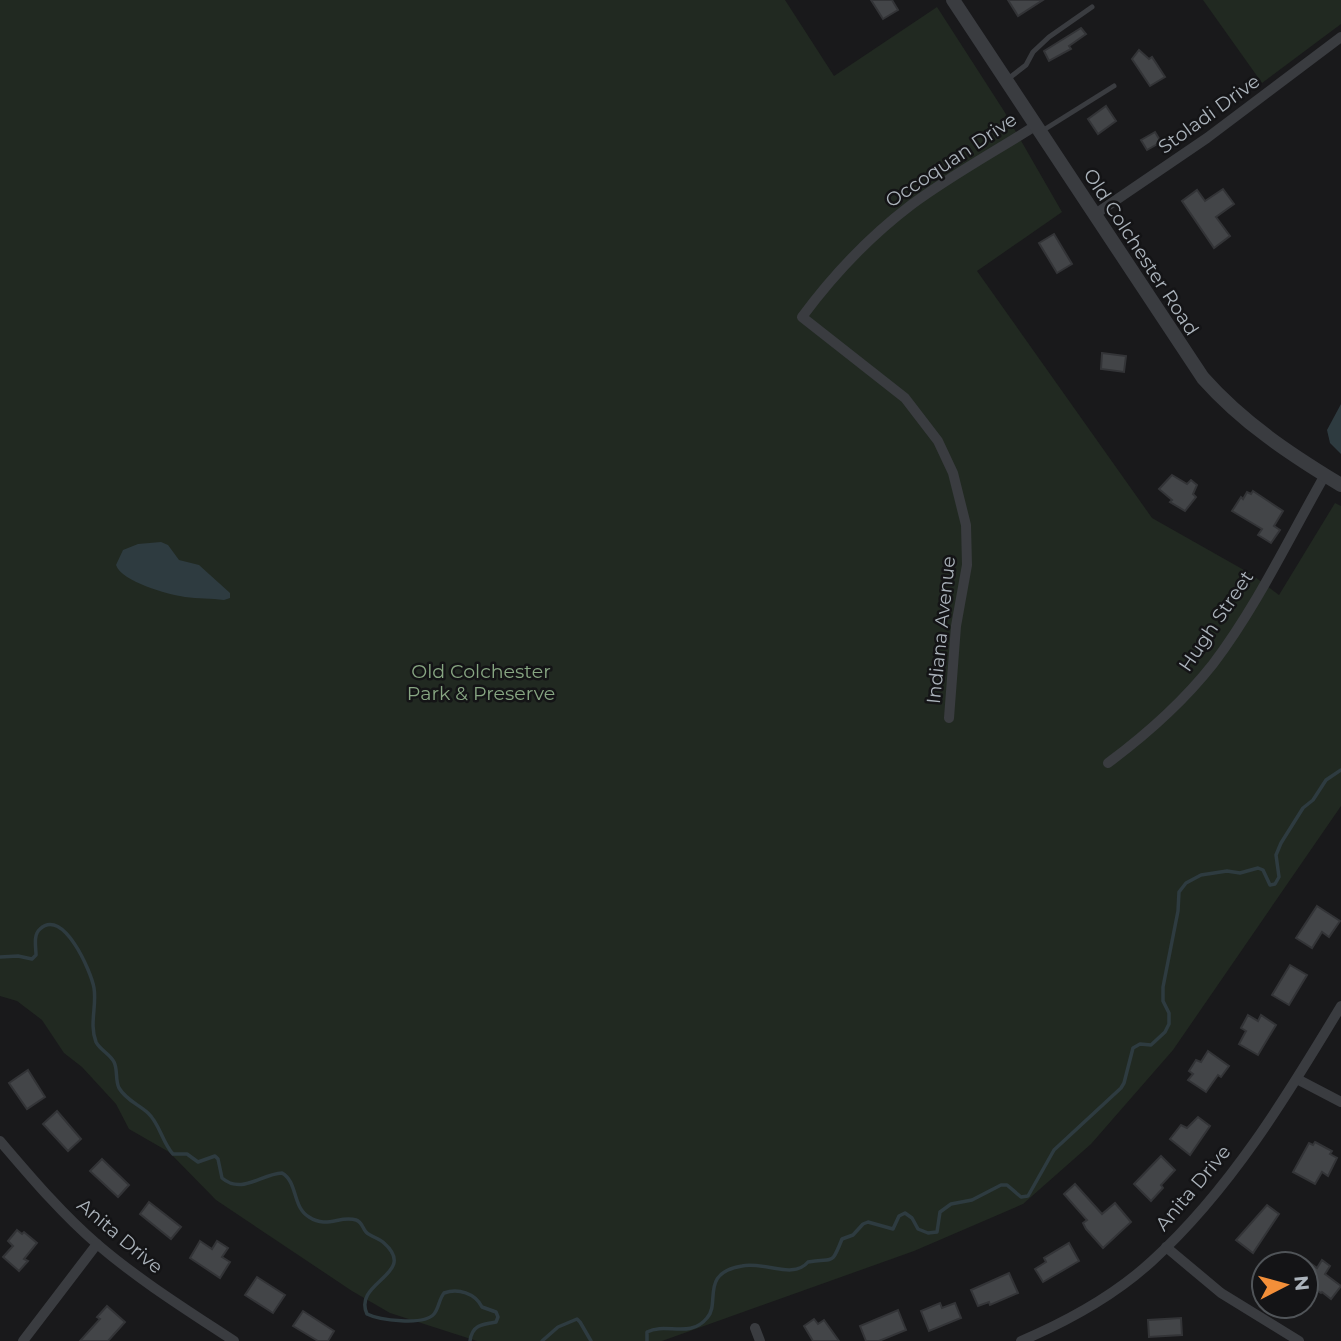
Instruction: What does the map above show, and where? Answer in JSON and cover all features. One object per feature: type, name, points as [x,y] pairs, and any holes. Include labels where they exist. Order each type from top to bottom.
[{"type":"street","name":"Old Colchester Road","points":[[953,0],[1189,359],[1246,421],[1341,485]]},
{"type":"street","name":"Stoladi Drive","points":[[1094,215],[1207,138],[1341,37]]},
{"type":"street","name":"Occoquan Drive","points":[[802,317],[854,256],[914,202],[1037,129]]},
{"type":"street","name":"Indiana Avenue","points":[[802,317],[905,398],[938,441],[953,473],[966,525],[967,565],[952,656],[949,719]]},
{"type":"street","name":"Hugh Street","points":[[1108,763],[1164,718],[1212,665],[1239,626],[1325,475]]},
{"type":"street","name":"Anita Drive","points":[[1021,1341],[1096,1303],[1151,1263],[1167,1247],[1232,1171],[1297,1079],[1341,1006]]},
{"type":"street","points":[[1297,1079],[1341,1102]]},
{"type":"street","name":"Anita Drive","points":[[0,1141],[56,1204],[97,1244],[138,1277],[234,1341]]},
{"type":"street","points":[[23,1341],[97,1244]]},
{"type":"street","points":[[1167,1247],[1221,1293],[1299,1341]]},
{"type":"street","points":[[755,1328],[760,1341]]},
{"type":"lane","points":[[1006,82],[1026,65],[1033,52],[1048,37],[1092,7]]},
{"type":"lane","points":[[1037,129],[1114,86]]},
{"type":"green space","name":"Old Colchester Park & Preserve","points":[[0,0],[785,0],[834,76],[937,7],[1004,111],[1062,212],[977,271],[1152,518],[1251,574],[1279,595],[1335,503],[1341,506],[1341,806],[1173,1050],[1091,1144],[1023,1204],[914,1251],[662,1341],[477,1341],[390,1313],[352,1291],[216,1200],[169,1152],[129,1129],[116,1104],[82,1067],[64,1053],[42,1020],[17,1001],[0,996]]},
{"type":"green space","points":[[1203,0],[1341,0],[1341,24],[1262,83]]},
{"type":"shaded area","points":[[1341,404],[1341,454],[1330,443],[1327,430]]},
{"type":"shaded area","points":[[161,542],[168,545],[179,560],[199,565],[230,593],[230,598],[195,598],[167,593],[136,582],[116,565],[123,550],[138,544]]},
{"type":"building","points":[[871,0],[892,0],[898,10],[883,19]]},
{"type":"building","points":[[1008,0],[1043,0],[1018,16]]},
{"type":"building","points":[[1081,28],[1086,34],[1069,46],[1071,49],[1049,61],[1044,51]]},
{"type":"building","points":[[1139,50],[1149,59],[1152,57],[1165,77],[1150,86],[1132,59]]},
{"type":"building","points":[[1106,106],[1116,121],[1098,134],[1088,119]]},
{"type":"building","points":[[1155,132],[1161,142],[1147,150],[1141,140]]},
{"type":"building","points":[[1223,189],[1234,204],[1216,217],[1230,236],[1214,248],[1182,201],[1197,190],[1205,201]]},
{"type":"building","points":[[1054,234],[1072,264],[1057,273],[1039,243]]},
{"type":"building","points":[[1102,353],[1126,356],[1124,372],[1101,369]]},
{"type":"building","points":[[1172,475],[1187,484],[1191,480],[1197,485],[1193,494],[1196,497],[1185,511],[1170,502],[1172,500],[1159,489]]},
{"type":"building","points":[[1253,491],[1283,511],[1274,526],[1280,530],[1271,543],[1258,535],[1262,529],[1232,511],[1241,497],[1243,499],[1247,492],[1251,494]]},
{"type":"building","points":[[1317,906],[1340,921],[1329,937],[1322,932],[1312,948],[1296,938]]},
{"type":"building","points":[[1290,965],[1307,975],[1289,1005],[1272,995]]},
{"type":"building","points":[[1248,1015],[1258,1021],[1261,1015],[1276,1025],[1258,1055],[1239,1044],[1246,1031],[1241,1028]]},
{"type":"building","points":[[1208,1051],[1229,1066],[1221,1077],[1218,1075],[1206,1092],[1188,1080],[1193,1074],[1189,1071],[1196,1060],[1201,1062]]},
{"type":"building","points":[[28,1070],[45,1097],[27,1109],[9,1083]]},
{"type":"building","points":[[57,1111],[81,1139],[68,1151],[43,1124]]},
{"type":"building","points":[[1198,1117],[1210,1126],[1190,1155],[1170,1139],[1181,1125],[1187,1128]]},
{"type":"building","points":[[1315,1142],[1332,1151],[1330,1154],[1337,1158],[1328,1176],[1322,1172],[1315,1184],[1293,1172],[1309,1143],[1313,1145]]},
{"type":"building","points":[[1161,1156],[1175,1170],[1151,1201],[1134,1184]]},
{"type":"building","points":[[102,1159],[129,1185],[118,1197],[90,1171]]},
{"type":"building","points":[[1075,1184],[1102,1214],[1115,1203],[1131,1222],[1103,1248],[1086,1229],[1083,1223],[1087,1220],[1064,1194]]},
{"type":"building","points":[[149,1202],[181,1227],[171,1239],[140,1214]]},
{"type":"building","points":[[1267,1205],[1279,1214],[1255,1250],[1250,1251],[1236,1240]]},
{"type":"building","points":[[17,1230],[22,1234],[24,1232],[37,1243],[24,1259],[28,1261],[19,1271],[3,1257],[13,1246],[8,1241]]},
{"type":"building","points":[[200,1241],[212,1249],[217,1241],[228,1248],[222,1257],[230,1262],[220,1278],[190,1258]]},
{"type":"building","points":[[1069,1243],[1079,1261],[1043,1282],[1035,1269],[1046,1262],[1044,1258]]},
{"type":"building","points":[[1322,1260],[1330,1266],[1325,1274],[1341,1286],[1331,1299],[1321,1293]]},
{"type":"building","points":[[1009,1273],[1018,1293],[990,1305],[989,1302],[978,1306],[971,1290]]},
{"type":"building","points":[[257,1277],[285,1295],[273,1313],[245,1295]]},
{"type":"building","points":[[940,1303],[942,1308],[955,1303],[961,1318],[929,1331],[921,1311]]},
{"type":"building","points":[[107,1306],[125,1322],[108,1341],[80,1341],[100,1319],[97,1317]]},
{"type":"building","points":[[898,1310],[906,1330],[879,1341],[866,1341],[860,1326]]},
{"type":"building","points":[[303,1311],[334,1331],[328,1341],[318,1341],[293,1326]]},
{"type":"building","points":[[1181,1318],[1182,1335],[1149,1337],[1148,1320]]},
{"type":"building","points":[[814,1319],[818,1324],[824,1320],[839,1341],[813,1341],[804,1326]]},
{"type":"waterway","points":[[647,1341],[647,1332],[654,1329],[693,1328],[707,1318],[711,1312],[716,1282],[720,1275],[729,1270],[751,1265],[794,1270],[808,1262],[831,1259],[842,1239],[853,1235],[863,1224],[868,1222],[893,1229],[899,1216],[905,1213],[912,1218],[918,1229],[928,1233],[937,1232],[940,1212],[951,1204],[972,1200],[1001,1185],[1007,1185],[1021,1197],[1028,1196],[1054,1150],[1121,1088],[1133,1048],[1140,1044],[1151,1045],[1165,1032],[1169,1024],[1169,1013],[1163,1001],[1163,987],[1178,911],[1179,892],[1186,883],[1201,875],[1227,871],[1240,873],[1258,868],[1263,870],[1270,885],[1275,884],[1279,877],[1276,855],[1281,843],[1303,808],[1313,800],[1326,780],[1341,770]]},
{"type":"waterway","points":[[0,957],[18,956],[32,959],[36,955],[36,934],[40,929],[49,925],[58,927],[75,944],[92,980],[96,1042],[114,1062],[122,1092],[152,1117],[173,1154],[187,1154],[198,1162],[215,1156],[222,1178],[237,1185],[282,1173],[291,1182],[300,1207],[309,1217],[322,1222],[356,1220],[366,1232],[382,1241],[393,1254],[394,1263],[390,1271],[368,1294],[365,1303],[367,1314],[391,1320],[421,1320],[434,1314],[444,1293],[466,1293],[475,1298],[482,1307],[496,1312],[498,1317],[496,1322],[475,1328],[470,1341]]},
{"type":"waterway","points":[[542,1341],[558,1327],[577,1319],[591,1341]]}]
